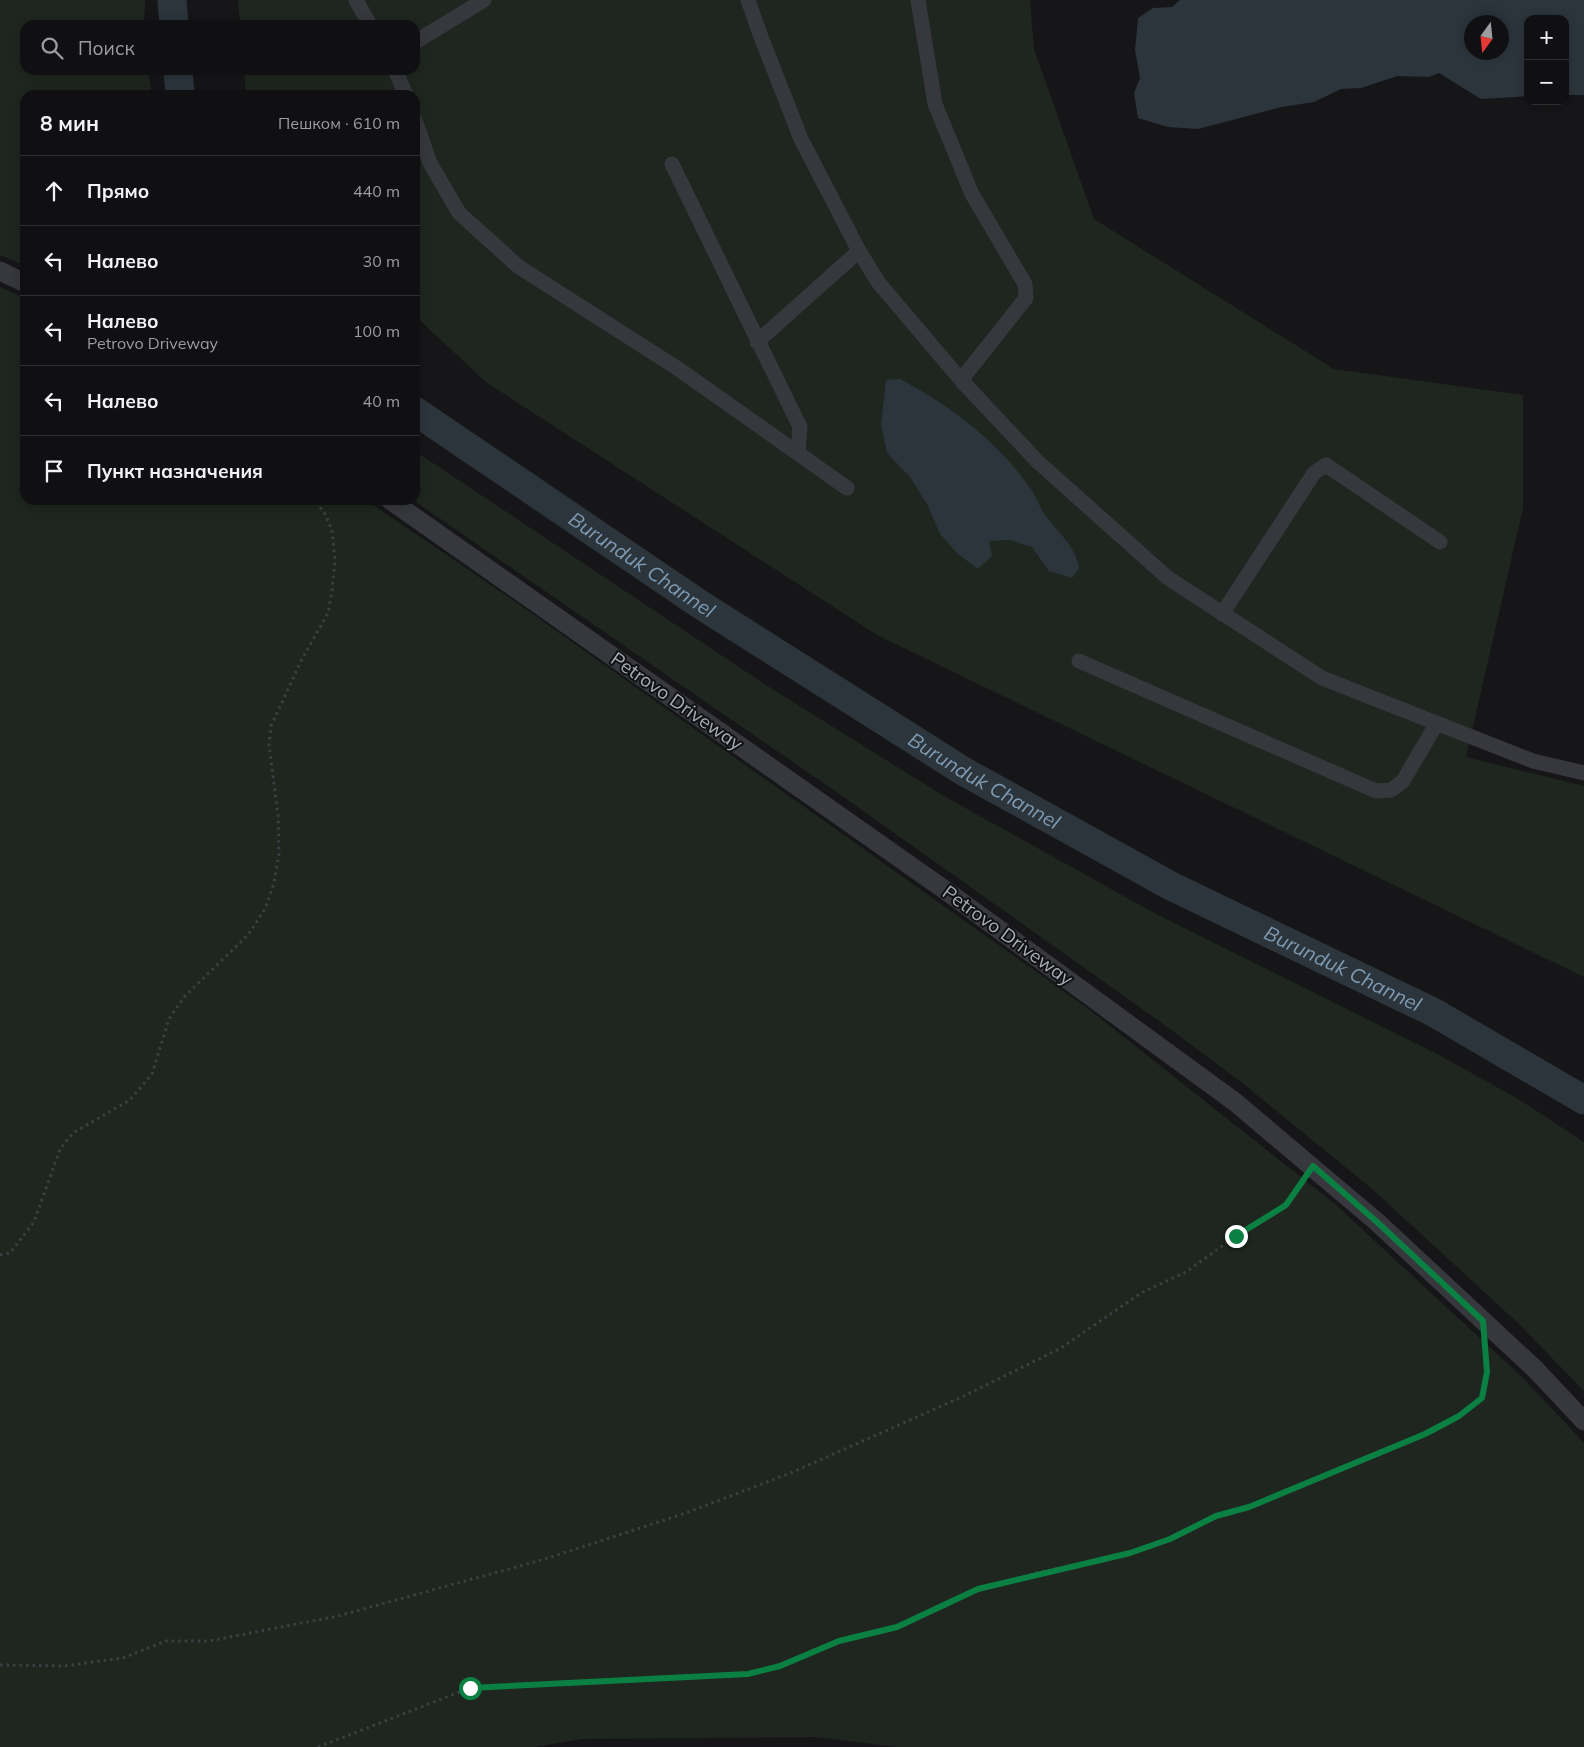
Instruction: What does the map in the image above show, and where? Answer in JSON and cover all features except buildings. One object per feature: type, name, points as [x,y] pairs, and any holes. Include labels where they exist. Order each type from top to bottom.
[{"type":"street","points":[[356,0],[367,20]]},
{"type":"street","points":[[420,39],[484,0]]},
{"type":"street","points":[[748,0],[760,37],[801,139],[859,251],[878,282],[961,380],[1046,468],[1168,578],[1322,678],[1533,761],[1584,772]]},
{"type":"street","points":[[918,0],[935,104],[972,194],[1025,284],[1026,298],[961,380]]},
{"type":"street","points":[[397,75],[404,90]]},
{"type":"street","points":[[420,134],[430,163],[459,213],[519,267],[677,368],[848,488]]},
{"type":"street","points":[[672,164],[800,427],[798,453]]},
{"type":"street","points":[[757,342],[859,251]]},
{"type":"street","points":[[0,272],[20,281]]},
{"type":"street","points":[[1222,614],[1314,473],[1326,465],[1440,542]]},
{"type":"street","name":"Petrovo Driveway","points":[[397,505],[713,726],[1091,995],[1235,1102],[1377,1222],[1535,1370],[1584,1421]]},
{"type":"street","points":[[1079,661],[1376,791],[1391,790],[1403,781],[1437,723]]},
{"type":"path","points":[[0,1255],[10,1253],[34,1222],[60,1150],[72,1133],[130,1100],[152,1074],[169,1019],[184,997],[248,934],[265,909],[274,883],[279,854],[278,815],[269,745],[272,726],[301,661],[328,613],[332,591],[335,560],[332,530],[324,512],[318,505]]},
{"type":"path","points":[[0,1665],[64,1666],[123,1658],[166,1641],[209,1642],[338,1616],[545,1559],[694,1510],[793,1472],[964,1396],[1061,1348],[1141,1293],[1186,1272],[1236,1236],[1286,1205],[1313,1166]]},
{"type":"path","points":[[318,1747],[470,1688],[748,1674],[780,1666],[839,1641],[897,1627],[978,1589],[1130,1553],[1170,1539],[1216,1516],[1249,1507],[1425,1434],[1459,1416],[1482,1398],[1487,1372],[1483,1321]]},
{"type":"shaded area","points":[[0,0],[145,0],[144,20],[20,20],[20,75],[149,75],[151,90],[20,90],[20,264],[0,255]]},
{"type":"shaded area","points":[[238,0],[1030,0],[1034,49],[1094,219],[1334,369],[1523,395],[1523,508],[1466,757],[1584,786],[1584,977],[877,635],[487,383],[420,321],[420,90],[246,90],[244,75],[420,75],[420,20],[240,20]]},
{"type":"shaded area","points":[[1180,0],[1584,0],[1584,95],[1569,95],[1569,15],[1524,15],[1524,96],[1481,99],[1439,73],[1429,77],[1397,76],[1361,88],[1341,89],[1314,102],[1281,107],[1198,129],[1168,127],[1138,118],[1134,93],[1140,78],[1135,50],[1138,18],[1153,8],[1172,7]]},
{"type":"shaded area","points":[[0,287],[20,296],[20,505],[373,505],[513,600],[1086,1007],[1335,1204],[1523,1378],[1584,1443],[1584,1747],[897,1747],[815,1737],[582,1739],[535,1747],[0,1747]]},
{"type":"shaded area","points":[[900,379],[936,400],[971,426],[988,440],[1017,471],[1032,491],[1045,515],[1066,540],[1074,553],[1079,568],[1072,578],[1049,571],[1032,547],[1010,540],[989,541],[992,556],[978,569],[958,554],[940,534],[927,504],[910,477],[887,453],[881,425],[886,380]]},
{"type":"shaded area","points":[[420,454],[766,685],[944,796],[1156,914],[1439,1055],[1520,1100],[1584,1142],[1584,1391],[1518,1323],[1371,1188],[1241,1082],[1159,1021],[845,798],[420,505]]},
{"type":"waterway","name":"Burunduk Channel","points":[[172,0],[174,20]]},
{"type":"waterway","name":"Burunduk Channel","points":[[178,75],[180,90]]},
{"type":"waterway","name":"Burunduk Channel","points":[[420,414],[701,605],[963,771],[1171,886],[1433,1012],[1584,1100]]},
{"type":"waterway","name":"Burunduk Channel","points":[[1580,1097],[1584,1094]]},
{"type":"route","points":[[470,1688],[748,1674],[780,1666],[806,1657],[839,1641],[897,1627],[950,1604],[978,1589],[1036,1573],[1130,1553],[1170,1539],[1216,1516],[1249,1507],[1425,1434],[1459,1416],[1482,1398],[1487,1372],[1483,1321],[1377,1222],[1313,1166],[1286,1205],[1236,1236]]}]
